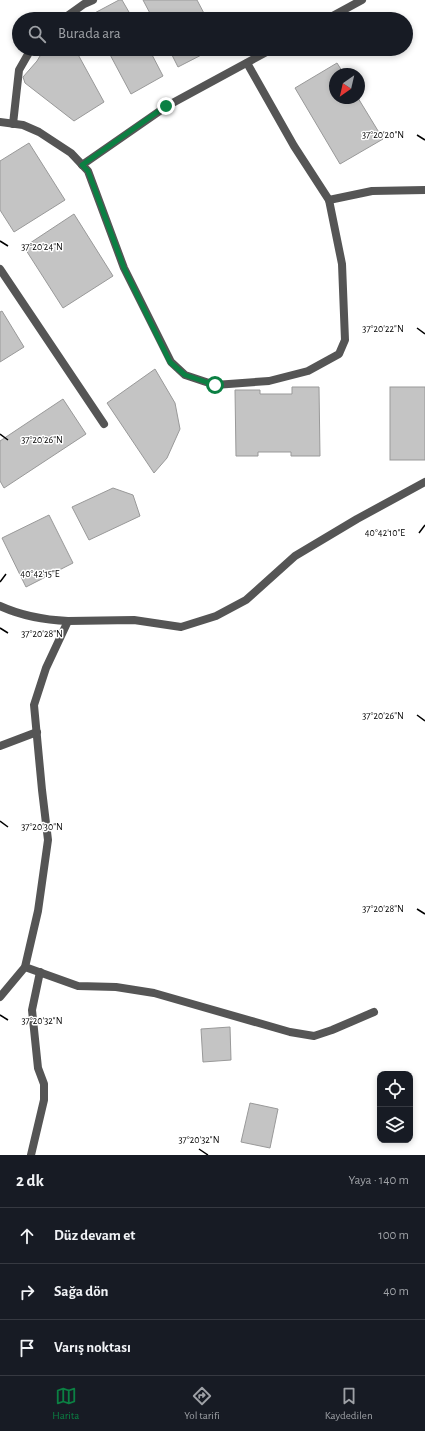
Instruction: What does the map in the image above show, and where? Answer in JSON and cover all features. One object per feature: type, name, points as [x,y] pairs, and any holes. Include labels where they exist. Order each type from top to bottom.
[{"type":"street","points":[[71,12],[83,2],[93,0]]},
{"type":"street","points":[[340,12],[362,0]]},
{"type":"street","points":[[13,124],[19,70],[27,56]]},
{"type":"street","points":[[82,165],[166,106],[260,56]]},
{"type":"street","points":[[0,122],[23,125],[39,132],[71,153],[88,171],[124,268],[170,362],[185,375],[215,385],[269,381],[308,371],[339,354],[345,340],[342,264],[329,200],[294,146],[247,63]]},
{"type":"street","points":[[329,200],[372,191],[425,190]]},
{"type":"street","points":[[0,269],[104,424]]},
{"type":"street","points":[[0,606],[12,612],[44,620],[134,620],[181,627],[216,616],[246,600],[295,556],[357,519],[425,482]]},
{"type":"street","points":[[0,997],[25,967],[38,910],[48,840],[34,705],[46,668],[68,621]]},
{"type":"street","points":[[0,746],[37,732]]},
{"type":"street","points":[[25,967],[78,986],[116,987],[154,993],[290,1032],[314,1036],[374,1012]]},
{"type":"street","points":[[31,1155],[44,1100],[44,1084],[38,1068],[32,1010],[40,972]]},
{"type":"building","points":[[119,0],[122,0],[129,12],[96,12]]},
{"type":"building","points":[[143,0],[197,0],[203,12],[149,12]]},
{"type":"building","points":[[40,56],[79,56],[104,102],[74,121],[25,83],[23,77]]},
{"type":"building","points":[[111,56],[153,56],[163,76],[131,94]]},
{"type":"building","points":[[172,56],[199,56],[178,67]]},
{"type":"building","points":[[337,63],[340,68],[329,68],[329,104],[362,104],[383,139],[340,164],[295,88]]},
{"type":"building","points":[[29,143],[65,200],[14,232],[0,210],[0,161]]},
{"type":"building","points":[[74,214],[113,276],[63,308],[24,247]]},
{"type":"building","points":[[2,311],[24,347],[0,362],[0,312]]},
{"type":"building","points":[[155,369],[175,403],[180,429],[167,458],[154,473],[107,403]]},
{"type":"building","points":[[292,387],[319,387],[320,456],[291,456],[291,452],[258,452],[258,456],[236,456],[235,390],[260,390],[260,394],[292,394]]},
{"type":"building","points":[[390,387],[425,387],[425,460],[390,460]]},
{"type":"building","points":[[63,399],[86,434],[4,488],[0,481],[0,441]]},
{"type":"building","points":[[113,488],[133,495],[140,516],[89,540],[72,507]]},
{"type":"building","points":[[49,515],[73,563],[26,587],[2,538]]},
{"type":"building","points":[[230,1027],[231,1060],[203,1062],[201,1029]]},
{"type":"building","points":[[250,1103],[278,1109],[270,1148],[241,1142]]},
{"type":"route","points":[[166,106],[82,165],[88,171],[124,268],[170,362],[185,375],[199,381],[215,385]]}]
